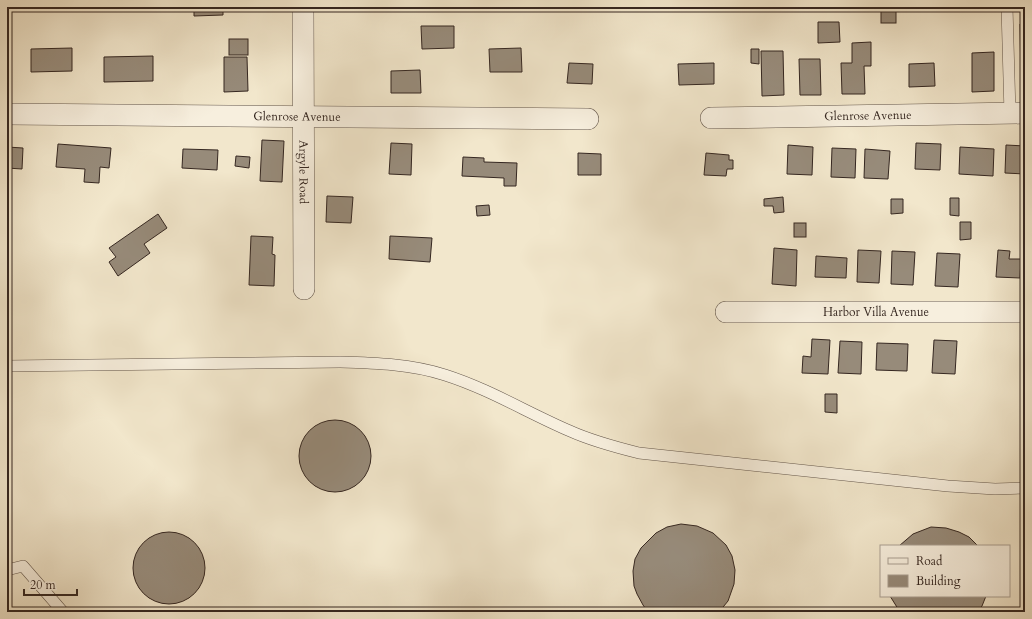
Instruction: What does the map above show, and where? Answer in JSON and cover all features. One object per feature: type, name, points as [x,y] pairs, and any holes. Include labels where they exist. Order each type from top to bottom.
[{"type":"street","name":"Argyle Road","points":[[303,7],[304,289]]},
{"type":"street","name":"Glenrose Avenue","points":[[711,118],[1017,113]]},
{"type":"street","name":"Glenrose Avenue","points":[[7,114],[588,119]]},
{"type":"street","name":"Harbor Villa Avenue","points":[[726,312],[1025,312]]},
{"type":"lane","points":[[1007,7],[1017,113]]},
{"type":"lane","points":[[7,366],[332,362],[391,364],[444,375],[490,392],[569,431],[606,445],[639,453],[948,486],[1025,488]]},
{"type":"lane","points":[[7,570],[23,566],[63,612]]},
{"type":"building","points":[[194,7],[223,7],[223,15],[194,16]]},
{"type":"building","points":[[881,8],[896,8],[896,23],[881,23]]},
{"type":"building","points":[[818,22],[839,22],[840,42],[818,43]]},
{"type":"building","points":[[1020,24],[1025,24],[1025,82],[1021,82]]},
{"type":"building","points":[[421,26],[454,26],[454,48],[422,49]]},
{"type":"building","points":[[229,39],[248,39],[248,55],[229,55]]},
{"type":"building","points":[[871,42],[871,66],[864,66],[865,94],[842,94],[841,63],[852,63],[852,43]]},
{"type":"building","points":[[72,48],[72,71],[31,72],[31,49]]},
{"type":"building","points":[[521,48],[522,72],[490,72],[489,49]]},
{"type":"building","points":[[751,49],[759,49],[759,64],[751,63]]},
{"type":"building","points":[[761,51],[783,51],[784,95],[762,96]]},
{"type":"building","points":[[994,52],[994,91],[972,92],[972,53]]},
{"type":"building","points":[[153,56],[153,81],[104,82],[104,57]]},
{"type":"building","points":[[224,57],[247,57],[248,91],[224,92]]},
{"type":"building","points":[[799,59],[820,59],[821,95],[800,95]]},
{"type":"building","points":[[569,63],[593,64],[592,84],[567,83]]},
{"type":"building","points":[[714,63],[714,84],[679,85],[678,64]]},
{"type":"building","points":[[934,63],[935,86],[909,87],[909,64]]},
{"type":"building","points":[[420,70],[421,93],[391,93],[391,71]]},
{"type":"building","points":[[262,140],[284,141],[282,182],[260,181]]},
{"type":"building","points":[[391,143],[412,144],[411,175],[389,174]]},
{"type":"building","points":[[916,143],[941,144],[940,170],[915,169]]},
{"type":"building","points":[[58,144],[111,148],[109,168],[100,167],[99,183],[84,182],[85,169],[56,167]]},
{"type":"building","points":[[788,145],[813,147],[812,175],[787,174]]},
{"type":"building","points":[[1006,145],[1025,146],[1025,174],[1005,173]]},
{"type":"building","points":[[7,147],[23,148],[22,169],[7,168]]},
{"type":"building","points":[[960,147],[994,149],[993,176],[959,174]]},
{"type":"building","points":[[832,148],[856,149],[855,178],[831,177]]},
{"type":"building","points":[[183,149],[218,150],[217,170],[182,168]]},
{"type":"building","points":[[865,149],[890,151],[888,179],[864,178]]},
{"type":"building","points":[[578,153],[601,154],[601,175],[578,175]]},
{"type":"building","points":[[706,153],[729,155],[729,160],[733,160],[733,169],[727,169],[726,176],[704,175]]},
{"type":"building","points":[[236,156],[250,157],[249,168],[235,166]]},
{"type":"building","points":[[463,157],[484,158],[484,162],[517,163],[516,186],[504,186],[504,178],[462,176]]},
{"type":"building","points":[[327,196],[353,197],[351,223],[326,222]]},
{"type":"building","points":[[783,197],[784,212],[774,213],[773,206],[764,206],[764,199]]},
{"type":"building","points":[[950,198],[959,198],[959,216],[950,215]]},
{"type":"building","points":[[891,199],[903,199],[903,213],[891,214]]},
{"type":"building","points":[[1022,201],[1025,201],[1025,217],[1022,217]]},
{"type":"building","points":[[489,205],[490,215],[477,216],[476,206]]},
{"type":"building","points":[[158,214],[167,228],[144,244],[150,253],[118,276],[109,262],[116,257],[109,248]]},
{"type":"building","points":[[960,222],[971,222],[971,239],[960,240]]},
{"type":"building","points":[[794,223],[806,223],[806,237],[794,237]]},
{"type":"building","points":[[251,236],[273,237],[272,254],[275,255],[274,286],[249,285]]},
{"type":"building","points":[[390,236],[432,238],[430,262],[389,259]]},
{"type":"building","points":[[774,248],[797,250],[796,286],[772,284]]},
{"type":"building","points":[[858,250],[881,251],[879,283],[857,282]]},
{"type":"building","points":[[998,250],[1010,251],[1009,259],[1021,259],[1020,278],[996,277]]},
{"type":"building","points":[[892,251],[915,252],[913,285],[891,284]]},
{"type":"building","points":[[937,253],[960,254],[958,287],[935,286]]},
{"type":"building","points":[[816,256],[847,258],[846,278],[815,277]]},
{"type":"building","points":[[812,339],[830,340],[828,374],[802,373],[803,356],[811,357]]},
{"type":"building","points":[[934,340],[957,341],[955,374],[932,373]]},
{"type":"building","points":[[840,341],[862,342],[861,374],[838,373]]},
{"type":"building","points":[[877,343],[908,344],[907,371],[876,370]]},
{"type":"building","points":[[825,394],[837,394],[837,413],[825,412]]},
{"type":"building","points":[[328,420],[342,420],[349,422],[361,430],[369,442],[371,456],[369,470],[361,482],[349,490],[342,492],[328,492],[321,490],[309,482],[301,470],[299,463],[299,449],[301,442],[309,430],[321,422]]},
{"type":"building","points":[[681,524],[697,526],[713,533],[726,545],[732,556],[735,570],[734,584],[728,601],[719,612],[648,612],[637,594],[634,586],[633,571],[635,559],[641,548],[656,533],[667,527]]},
{"type":"building","points":[[931,527],[946,528],[969,537],[977,545],[900,545],[913,534]]},
{"type":"building","points":[[162,532],[176,532],[183,534],[195,542],[203,554],[205,568],[203,582],[195,594],[183,602],[176,604],[162,604],[155,602],[143,594],[135,582],[133,575],[133,561],[135,554],[143,542],[155,534]]},
{"type":"building","points":[[891,597],[986,597],[982,606],[977,612],[900,612]]}]
